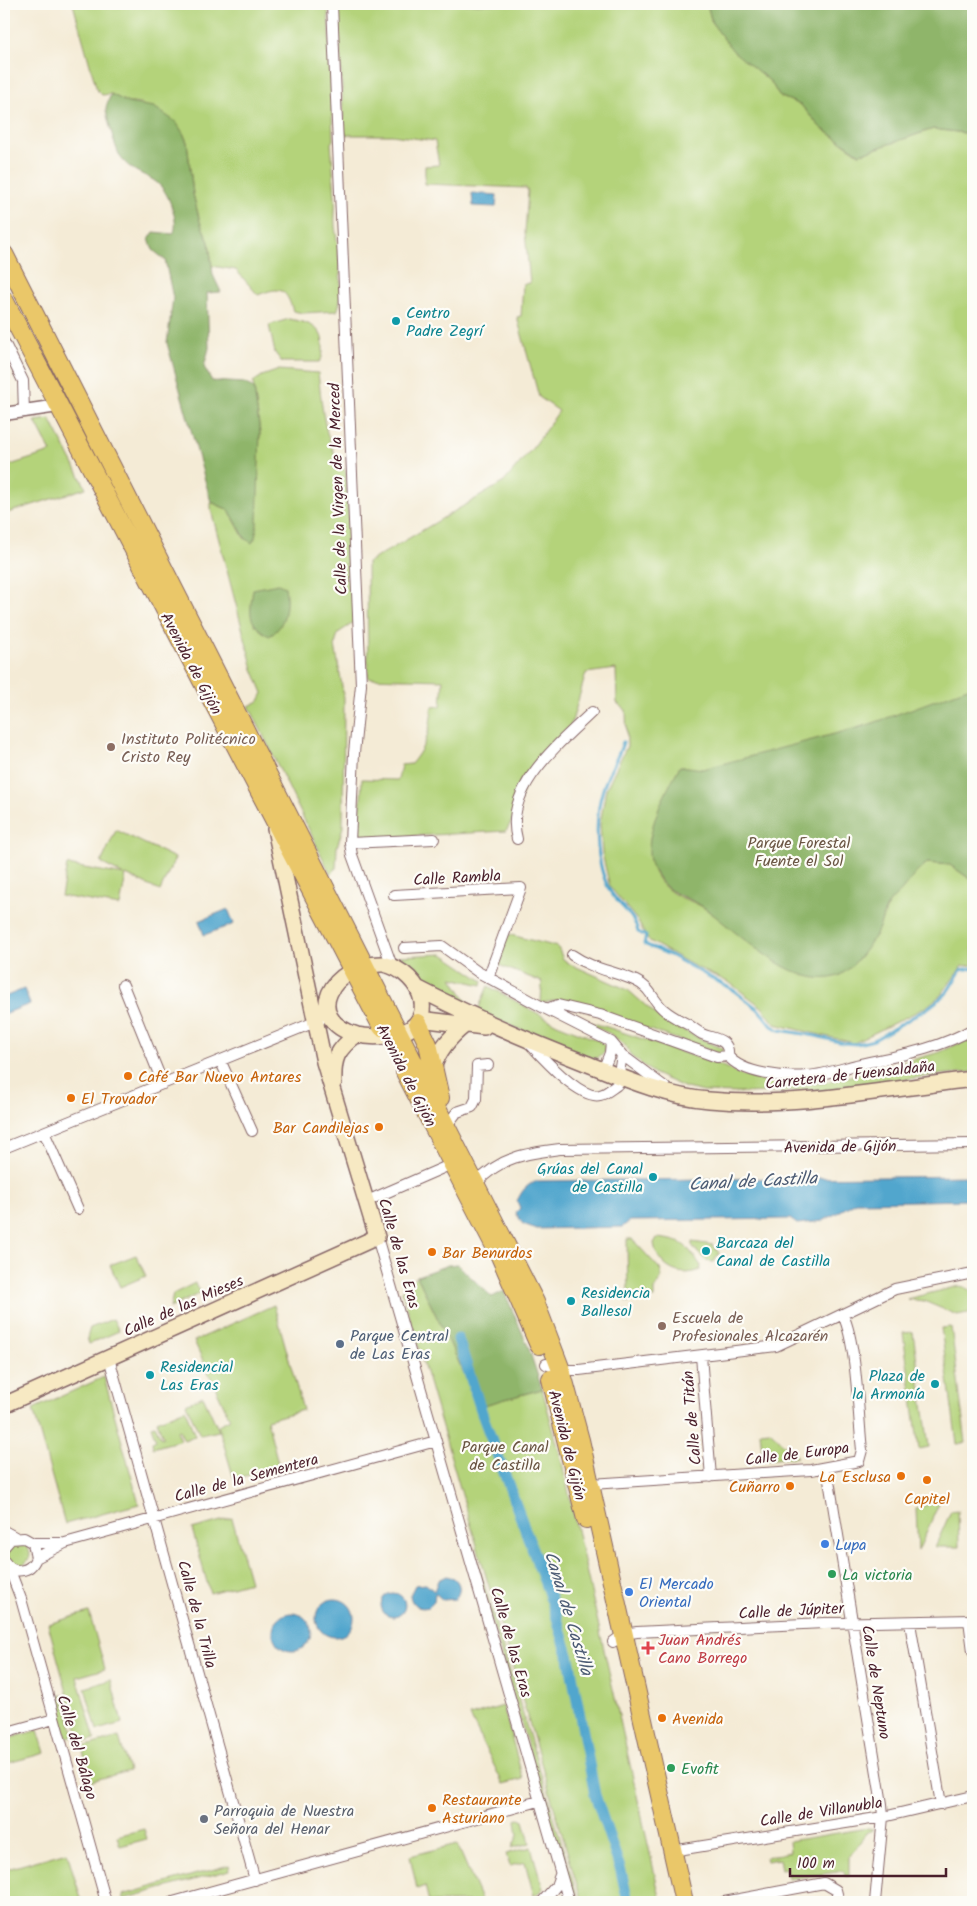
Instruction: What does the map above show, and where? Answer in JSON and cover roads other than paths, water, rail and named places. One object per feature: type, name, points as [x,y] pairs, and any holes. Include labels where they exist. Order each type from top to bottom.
[{"type":"highway","name":"Avenida de Gijón","points":[[4,254],[132,506],[393,1035],[452,1164],[553,1367],[554,1389],[684,1902]]},
{"type":"highway","points":[[18,283],[62,387],[58,406],[68,406],[76,412],[120,494],[132,506]]},
{"type":"highway","name":"Avenida de Gijón","points":[[4,300],[270,811],[359,967]]},
{"type":"highway","points":[[419,1021],[428,1044],[447,1125]]},
{"type":"highway","name":"Avenida de Gijón","points":[[393,1035],[447,1125],[535,1302],[553,1367],[591,1484],[618,1638],[672,1902]]},
{"type":"main road","name":"Calle de las Eras","points":[[270,811],[324,1062],[377,1237]]},
{"type":"main road","points":[[392,966],[410,978],[417,988],[422,1003],[419,1021],[409,1031],[393,1035],[356,1035],[334,1022],[329,1012],[328,996],[333,986],[359,967],[392,966]]},
{"type":"main road","points":[[417,988],[503,1030]]},
{"type":"main road","points":[[310,998],[329,1012]]},
{"type":"main road","points":[[419,1021],[503,1030]]},
{"type":"main road","points":[[433,1069],[435,1060],[446,1043],[465,1025]]},
{"type":"main road","name":"Carretera de Fuensaldaña","points":[[503,1030],[619,1076],[679,1094],[709,1100],[809,1099],[973,1079]]},
{"type":"main road","points":[[336,1101],[334,1061],[341,1047],[356,1035]]},
{"type":"main road","name":"Calle de las Mieses","points":[[4,1405],[377,1237]]},
{"type":"street","name":"Calle de la Virgen de la Merced","points":[[332,4],[361,685],[354,753],[354,794],[350,843],[352,855],[392,966]]},
{"type":"street","points":[[4,342],[24,381],[24,412]]},
{"type":"street","points":[[4,414],[58,406]]},
{"type":"street","points":[[517,839],[514,828],[518,807],[529,781],[538,766],[592,712]]},
{"type":"street","points":[[350,843],[434,839]]},
{"type":"street","name":"Calle Rambla","points":[[394,896],[521,888],[488,978]]},
{"type":"street","points":[[404,948],[442,946],[488,978],[611,1042],[622,1055],[657,1082],[679,1094]]},
{"type":"street","points":[[572,955],[587,965],[637,981],[649,990],[660,1006],[669,1013],[703,1034],[719,1038],[729,1050],[728,1056]]},
{"type":"street","points":[[123,985],[164,1084]]},
{"type":"street","points":[[546,1009],[558,1005],[600,1014],[685,1047],[717,1056],[728,1056],[734,1063],[756,1072],[807,1076],[930,1048],[957,1038],[973,1029]]},
{"type":"street","points":[[4,1148],[221,1062],[316,1022],[329,1012]]},
{"type":"street","points":[[526,1040],[568,1080],[588,1095],[601,1096],[617,1085],[622,1055]]},
{"type":"street","points":[[603,1070],[610,1053],[611,1042]]},
{"type":"street","points":[[221,1062],[252,1131]]},
{"type":"street","name":"Avenida de Gijón","points":[[447,1125],[457,1112],[472,1107],[476,1099],[477,1066],[488,1065]]},
{"type":"street","points":[[44,1132],[78,1209]]},
{"type":"street","name":"Avenida de Gijón","points":[[476,1184],[483,1176],[511,1157],[560,1149],[973,1144]]},
{"type":"street","points":[[367,1201],[452,1164]]},
{"type":"street","name":"Calle de las Eras","points":[[377,1237],[568,1901]]},
{"type":"street","points":[[553,1367],[701,1356],[776,1346],[895,1289],[973,1273]]},
{"type":"street","name":"Calle de Europa","points":[[591,1484],[827,1468],[859,1461],[862,1450],[850,1334],[843,1315]]},
{"type":"street","name":"Calle de Titán","points":[[701,1356],[711,1477]]},
{"type":"street","name":"Calle de la Trilla","points":[[110,1358],[256,1880]]},
{"type":"street","name":"Calle de la Sementera","points":[[22,1571],[32,1566],[36,1558],[65,1543],[436,1441]]},
{"type":"street","name":"Calle de Neptuno","points":[[827,1468],[883,1817],[875,1902]]},
{"type":"street","points":[[4,1531],[15,1538],[4,1547]]},
{"type":"street","name":"Calle de la Sementera","points":[[15,1538],[24,1538],[33,1543],[65,1543]]},
{"type":"street","points":[[33,1543],[36,1558]]},
{"type":"street","points":[[7,1565],[22,1571]]},
{"type":"street","name":"Calle del Bálago","points":[[7,1565],[21,1599],[106,1902]]},
{"type":"street","name":"Calle del Bálago","points":[[21,1599],[22,1571]]},
{"type":"street","points":[[971,1620],[973,1651]]},
{"type":"street","name":"Calle de Júpiter","points":[[618,1638],[852,1622],[910,1623],[971,1620]]},
{"type":"street","points":[[910,1623],[941,1804]]},
{"type":"street","points":[[4,1734],[54,1720]]},
{"type":"street","name":"Calle de Villanubla","points":[[672,1851],[883,1817],[973,1796]]},
{"type":"street","points":[[173,1902],[539,1801]]},
{"type":"street","points":[[546,1899],[556,1886],[560,1875]]},
{"type":"street","points":[[724,1902],[824,1883],[836,1890],[839,1902]]},
{"type":"street","points":[[546,1899],[555,1894],[568,1901]]},
{"type":"water","points":[[472,193],[497,195],[496,207],[473,206]]},
{"type":"water","points":[[228,909],[234,924],[204,935],[199,921]]},
{"type":"water","points":[[24,989],[30,1004],[4,1014],[4,997]]},
{"type":"water","points":[[973,1176],[973,1200],[856,1202],[823,1221],[797,1224],[790,1219],[630,1221],[622,1227],[537,1229],[523,1224],[516,1213],[520,1208],[517,1201],[521,1194],[526,1187],[536,1181]]},
{"type":"water","points":[[446,1576],[454,1578],[459,1585],[459,1591],[455,1599],[443,1600],[435,1593],[434,1601],[428,1607],[422,1608],[414,1604],[410,1595],[415,1585],[426,1584],[434,1591],[438,1580]]},
{"type":"water","points":[[393,1593],[401,1597],[405,1605],[401,1613],[393,1617],[385,1613],[381,1605],[385,1597]]},
{"type":"water","points":[[335,1599],[348,1605],[354,1618],[348,1631],[335,1637],[322,1631],[316,1618],[322,1605]]},
{"type":"water","points":[[292,1613],[305,1619],[311,1632],[305,1645],[292,1651],[279,1645],[273,1632],[279,1619]]},
{"type":"waterway","points":[[623,742],[605,783],[600,800],[597,826],[599,854],[601,868],[610,891],[630,915],[638,932],[646,936],[644,944],[670,955],[733,990],[758,1009],[772,1026],[779,1030],[843,1043],[857,1044],[874,1040],[928,1008],[946,994],[961,970],[973,968]]},
{"type":"waterway","name":"Canal de Castilla","points":[[458,1339],[484,1419],[552,1602],[569,1658],[595,1795],[621,1871],[628,1902]]},
{"type":"place","name":"Centro Padre Zegrí","points":[[396,321]]},
{"type":"place","name":"Instituto Politécnico Cristo Rey","points":[[111,747]]},
{"type":"place","name":"Café Bar Nuevo Antares","points":[[128,1076]]},
{"type":"place","name":"El Trovador","points":[[71,1098]]},
{"type":"place","name":"Bar Candilejas","points":[[379,1127]]},
{"type":"place","name":"Grúas del Canal de Castilla","points":[[653,1177]]},
{"type":"place","name":"Barcaza del Canal de Castilla","points":[[706,1251]]},
{"type":"place","name":"Bar Benurdos","points":[[432,1252]]},
{"type":"place","name":"Residencia Ballesol","points":[[571,1301]]},
{"type":"place","name":"Escuela de Profesionales Alcazarén","points":[[662,1326]]},
{"type":"place","name":"Parque Central de Las Eras","points":[[340,1344]]},
{"type":"place","name":"Residencial Las Eras","points":[[150,1375]]},
{"type":"place","name":"Plaza de la Armonía","points":[[935,1384]]},
{"type":"place","name":"La Esclusa","points":[[901,1476]]},
{"type":"place","name":"Capitel","points":[[927,1480]]},
{"type":"place","name":"Cuñarro","points":[[790,1486]]},
{"type":"place","name":"Lupa","points":[[825,1544]]},
{"type":"place","name":"La victoria","points":[[832,1574]]},
{"type":"place","name":"El Mercado Oriental","points":[[629,1592]]},
{"type":"place","name":"Juan Andrés Cano Borrego","points":[[648,1648]]},
{"type":"place","name":"Avenida","points":[[662,1718]]},
{"type":"place","name":"Evofit","points":[[671,1768]]},
{"type":"place","name":"Restaurante Asturiano","points":[[432,1808]]},
{"type":"place","name":"Parroquia de Nuestra Señora del Henar","points":[[204,1819]]},
{"type":"park label","name":"Parque Forestal Fuente el Sol","points":[[799,851]]},
{"type":"park label","name":"Parque Canal de Castilla","points":[[505,1455]]}]
